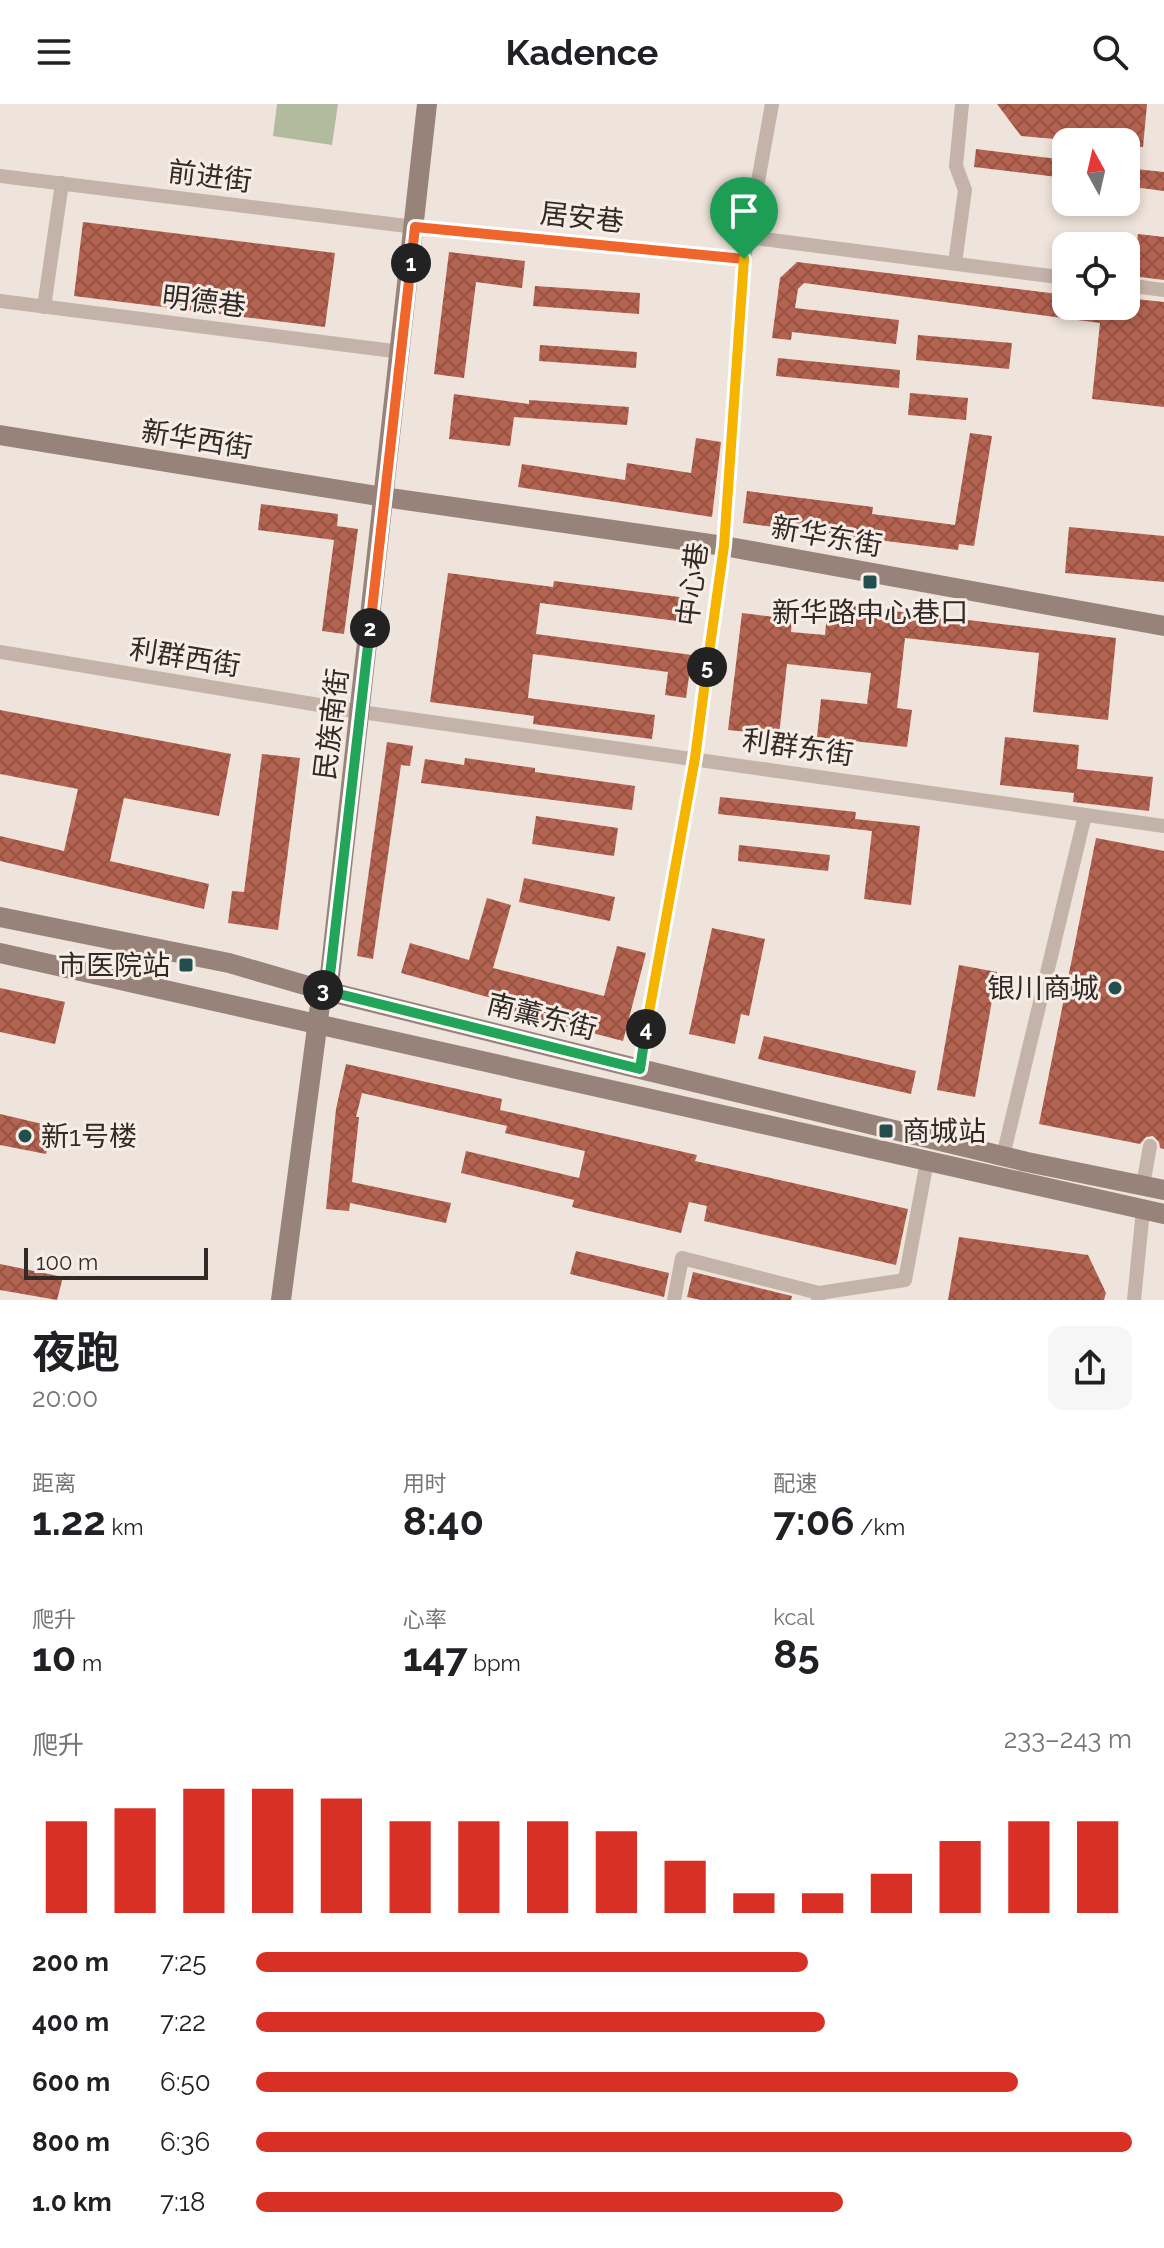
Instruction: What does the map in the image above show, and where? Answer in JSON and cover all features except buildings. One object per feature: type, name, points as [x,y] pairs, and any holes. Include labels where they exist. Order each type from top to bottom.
[{"type":"main road","name":"民族南街","points":[[281,1300],[317,1023],[322,990],[330,975],[427,104]]},
{"type":"main road","name":"新华西街","points":[[0,435],[384,497]]},
{"type":"main road","name":"新华东街","points":[[384,497],[724,546],[1164,626]]},
{"type":"main road","name":"南薰东街","points":[[0,917],[229,963],[322,990],[640,1069],[1003,1156],[1164,1190]]},
{"type":"main road","name":"南薰东街","points":[[0,953],[1164,1214]]},
{"type":"street","name":"中心巷","points":[[640,1069],[695,758],[724,546],[744,259],[772,104]]},
{"type":"street","points":[[955,263],[965,190],[956,166],[962,104]]},
{"type":"street","name":"前进街","points":[[0,176],[415,227]]},
{"type":"street","points":[[44,307],[62,183]]},
{"type":"street","name":"居安巷","points":[[415,227],[744,259]]},
{"type":"street","points":[[747,237],[1052,276]]},
{"type":"street","points":[[1140,287],[1164,290]]},
{"type":"street","name":"明德巷","points":[[0,301],[401,352]]},
{"type":"street","name":"利群西街","points":[[0,652],[361,712]]},
{"type":"street","name":"利群东街","points":[[361,712],[1164,826]]},
{"type":"street","points":[[1003,1156],[1085,815]]},
{"type":"street","points":[[1143,1185],[1150,1146]]},
{"type":"street","points":[[674,1300],[682,1258],[818,1296],[905,1280],[927,1161]]},
{"type":"street","points":[[1134,1300],[1143,1210]]},
{"type":"green space","points":[[277,104],[338,104],[332,145],[273,136]]},
{"type":"place","name":"新华路中心巷口","points":[[870,582]]},
{"type":"place","name":"市医院站","points":[[186,965]]},
{"type":"place","name":"银川商城","points":[[1115,988]]},
{"type":"place","name":"商城站","points":[[886,1131]]},
{"type":"place","name":"新1号楼","points":[[25,1136]]},
{"type":"route","points":[[415,227],[744,259],[724,546],[695,758],[640,1069],[322,990],[330,975],[415,227]]}]
